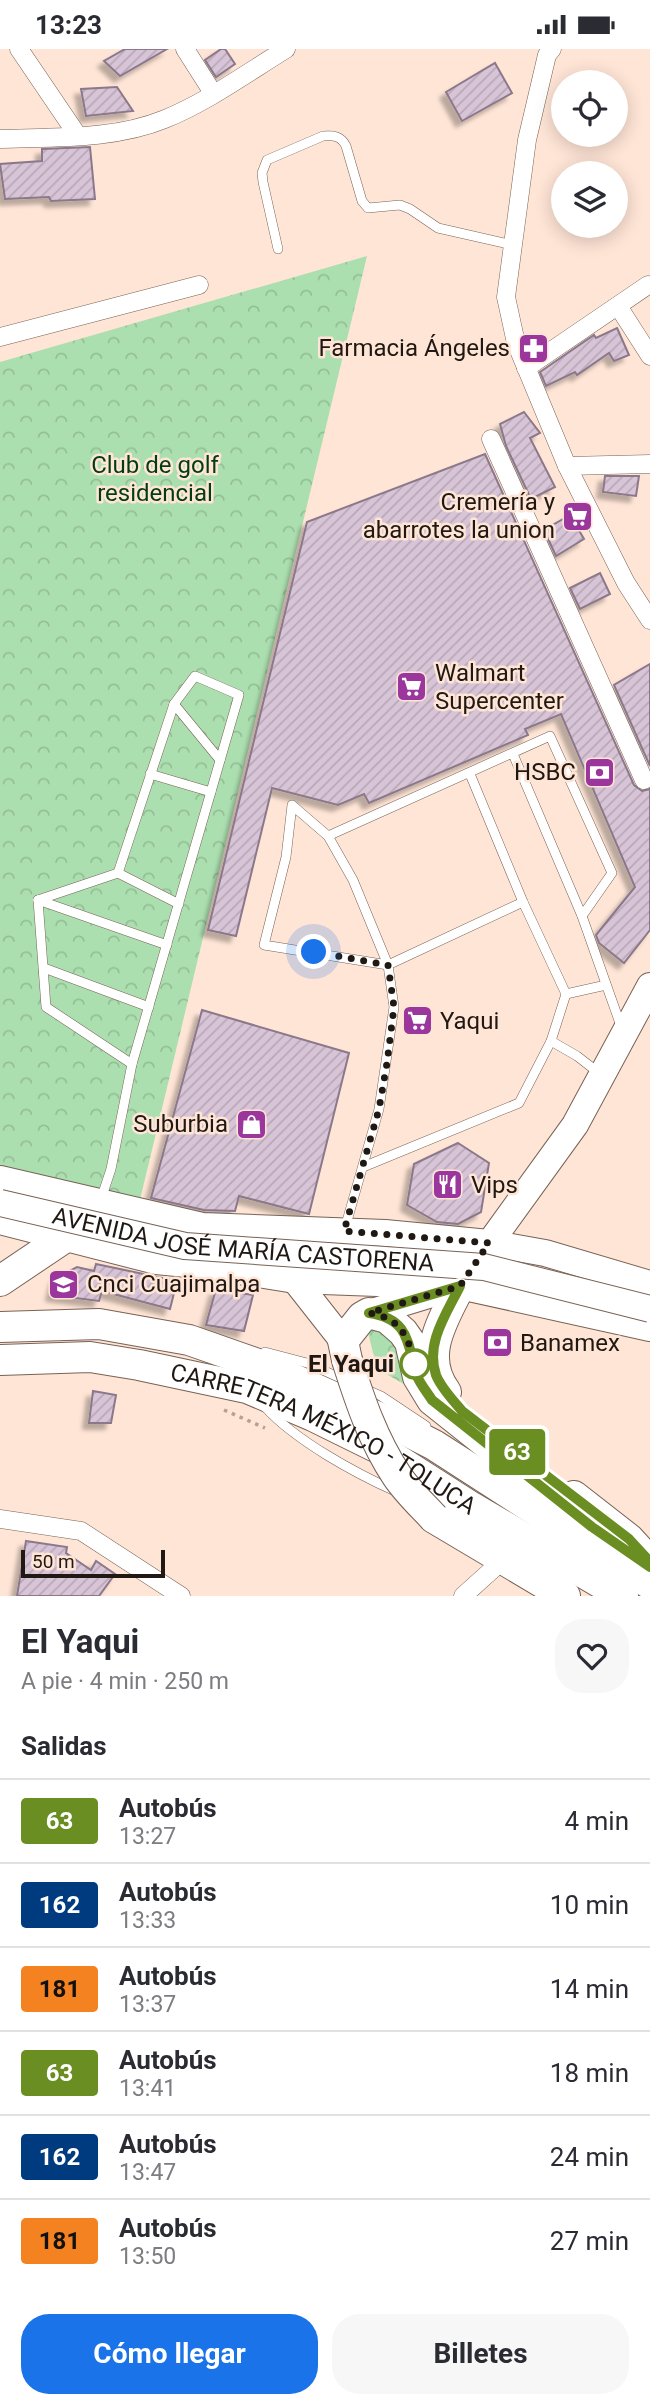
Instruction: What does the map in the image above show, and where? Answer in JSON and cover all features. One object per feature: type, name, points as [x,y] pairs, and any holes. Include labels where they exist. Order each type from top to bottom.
[{"type":"main road","points":[[0,1280],[64,1238]]},
{"type":"main road","points":[[460,1286],[436,1336],[433,1356],[435,1374],[443,1388],[462,1411],[629,1539],[650,1564]]},
{"type":"main road","points":[[565,1596],[433,1518],[407,1489],[378,1445],[364,1413],[345,1350],[362,1317],[369,1313],[387,1318],[403,1332],[410,1342],[418,1377],[432,1400],[592,1527],[650,1564]]},
{"type":"main road","name":"CARRETERA MÉXICO - TOLUCA","points":[[0,1327],[99,1324],[189,1340],[269,1368],[434,1445],[650,1584]]},
{"type":"main road","name":"CARRETERA MÉXICO - TOLUCA","points":[[0,1360],[90,1357],[247,1388],[313,1416],[382,1450],[452,1507],[623,1596]]},
{"type":"street","points":[[19,49],[78,136]]},
{"type":"street","points":[[185,49],[213,93]]},
{"type":"street","points":[[0,139],[78,136],[135,128],[155,122],[213,93],[286,49]]},
{"type":"street","points":[[547,51],[527,140],[506,297],[516,343],[567,465],[626,583],[650,620]]},
{"type":"street","points":[[0,337],[199,285]]},
{"type":"street","points":[[526,368],[648,285]]},
{"type":"street","points":[[618,306],[650,356]]},
{"type":"street","points":[[491,439],[647,787]]},
{"type":"street","points":[[567,465],[650,464]]},
{"type":"street","points":[[369,1313],[460,1286],[575,1125],[650,986]]},
{"type":"street","name":"AVENIDA JOSÉ MARÍA CASTORENA","points":[[0,1179],[202,1226],[344,1231],[489,1243],[545,1253],[650,1284]]},
{"type":"street","name":"AVENIDA JOSÉ MARÍA CASTORENA","points":[[0,1203],[185,1246],[484,1267],[650,1309]]},
{"type":"street","name":"AVENIDA JOSÉ MARÍA CASTORENA","points":[[0,1221],[156,1261],[295,1280],[460,1286],[650,1328]]},
{"type":"street","points":[[295,1280],[345,1350]]},
{"type":"street","points":[[0,1519],[81,1531],[181,1596]]},
{"type":"street","points":[[463,1596],[493,1569]]},
{"type":"lane","points":[[278,249],[262,173],[267,160],[331,135],[343,140],[362,201],[368,208],[400,205],[411,209],[438,228],[513,245]]},
{"type":"lane","points":[[64,1238],[100,1204],[111,1169],[132,1064],[239,695],[195,676],[174,704],[118,873]]},
{"type":"lane","points":[[174,704],[220,760]]},
{"type":"lane","points":[[328,837],[550,736],[612,873],[582,916]]},
{"type":"lane","points":[[513,754],[582,916],[624,1036]]},
{"type":"lane","points":[[150,774],[211,792]]},
{"type":"lane","points":[[363,1167],[519,1103],[551,1041],[566,994],[523,902],[470,774]]},
{"type":"lane","points":[[344,1231],[379,1109],[394,1007],[388,965],[353,880],[328,837],[292,805],[286,857],[264,945],[388,965],[523,902]]},
{"type":"lane","points":[[38,900],[118,873],[178,904]]},
{"type":"lane","points":[[38,900],[167,945]]},
{"type":"lane","points":[[38,900],[47,1007],[132,1064]]},
{"type":"lane","points":[[44,968],[149,1007]]},
{"type":"lane","points":[[566,994],[606,985]]},
{"type":"lane","points":[[551,1041],[577,1056],[603,1077]]},
{"type":"lane","points":[[189,1340],[233,1345]]},
{"type":"lane","points":[[257,1350],[307,1363],[381,1396],[430,1428]]},
{"type":"lane","points":[[440,1437],[491,1481]]},
{"type":"path","points":[[220,1408],[270,1431]]},
{"type":"green space","name":"Club de golf residencial","points":[[367,256],[139,1204],[0,1174],[0,362]]},
{"type":"green space","name":"El Yaqui","points":[[393,1315],[430,1399],[381,1371],[373,1353],[368,1332],[377,1321]]},
{"type":"building","points":[[125,49],[167,49],[120,76],[104,61]]},
{"type":"building","points":[[225,49],[235,64],[216,77],[205,60]]},
{"type":"building","points":[[495,63],[512,93],[462,121],[446,92]]},
{"type":"building","points":[[117,87],[133,111],[86,116],[81,89]]},
{"type":"building","points":[[90,147],[95,199],[5,199],[0,164],[42,161],[42,149]]},
{"type":"building","points":[[617,328],[629,355],[614,361],[609,353],[577,375],[575,372],[546,386],[540,372],[594,335],[596,338]]},
{"type":"building","points":[[524,412],[540,433],[530,438],[555,487],[531,499],[506,446],[500,424]]},
{"type":"building","name":"Walmart Supercenter","points":[[485,454],[634,785],[642,791],[650,789],[650,930],[624,963],[599,943],[596,935],[635,887],[561,714],[525,729],[528,735],[369,803],[364,794],[338,805],[272,788],[236,936],[208,930],[307,522]]},
{"type":"building","points":[[605,476],[639,476],[636,496],[603,492]]},
{"type":"building","points":[[570,515],[584,539],[556,556],[544,530]]},
{"type":"building","points":[[600,573],[610,594],[580,609],[570,588]]},
{"type":"building","points":[[650,664],[650,766],[614,685]]},
{"type":"building","name":"Suburbia","points":[[202,1010],[349,1053],[309,1214],[239,1196],[235,1211],[204,1210],[151,1198]]},
{"type":"building","name":"Vips","points":[[458,1143],[489,1163],[481,1212],[458,1224],[437,1222],[407,1205],[414,1164]]},
{"type":"building","points":[[96,1264],[177,1281],[170,1309],[102,1291],[99,1301],[52,1295],[56,1278],[77,1267],[94,1271]]},
{"type":"building","points":[[216,1289],[253,1295],[244,1331],[206,1325]]},
{"type":"building","points":[[93,1391],[116,1395],[111,1423],[89,1423]]},
{"type":"building","points":[[26,1541],[67,1547],[66,1553],[91,1570],[96,1561],[115,1574],[99,1596],[17,1596]]},
{"type":"bus line","name":"63","points":[[650,1562],[629,1539],[462,1411],[443,1388],[435,1374],[433,1356],[436,1336],[460,1286],[369,1313],[387,1318],[403,1332],[410,1342],[418,1377],[432,1400],[592,1527],[650,1567]]},
{"type":"place","name":"Farmacia Ángeles","points":[[533,348]]},
{"type":"place","name":"Cremería y abarrotes la union","points":[[578,516]]},
{"type":"place","name":"Walmart Supercenter","points":[[412,687]]},
{"type":"place","name":"HSBC","points":[[599,772]]},
{"type":"place","name":"Yaqui","points":[[417,1021]]},
{"type":"place","name":"Suburbia","points":[[251,1124]]},
{"type":"place","name":"Vips","points":[[448,1185]]},
{"type":"place","name":"Cnci Cuajimalpa","points":[[64,1284]]},
{"type":"place","name":"Banamex","points":[[497,1343]]},
{"type":"place","name":"El Yaqui","points":[[415,1364]]},
{"type":"route","points":[[314,952],[388,965],[394,1007],[379,1109],[344,1231],[489,1243],[460,1286],[369,1313],[387,1318],[403,1332],[410,1342],[415,1364]]}]
